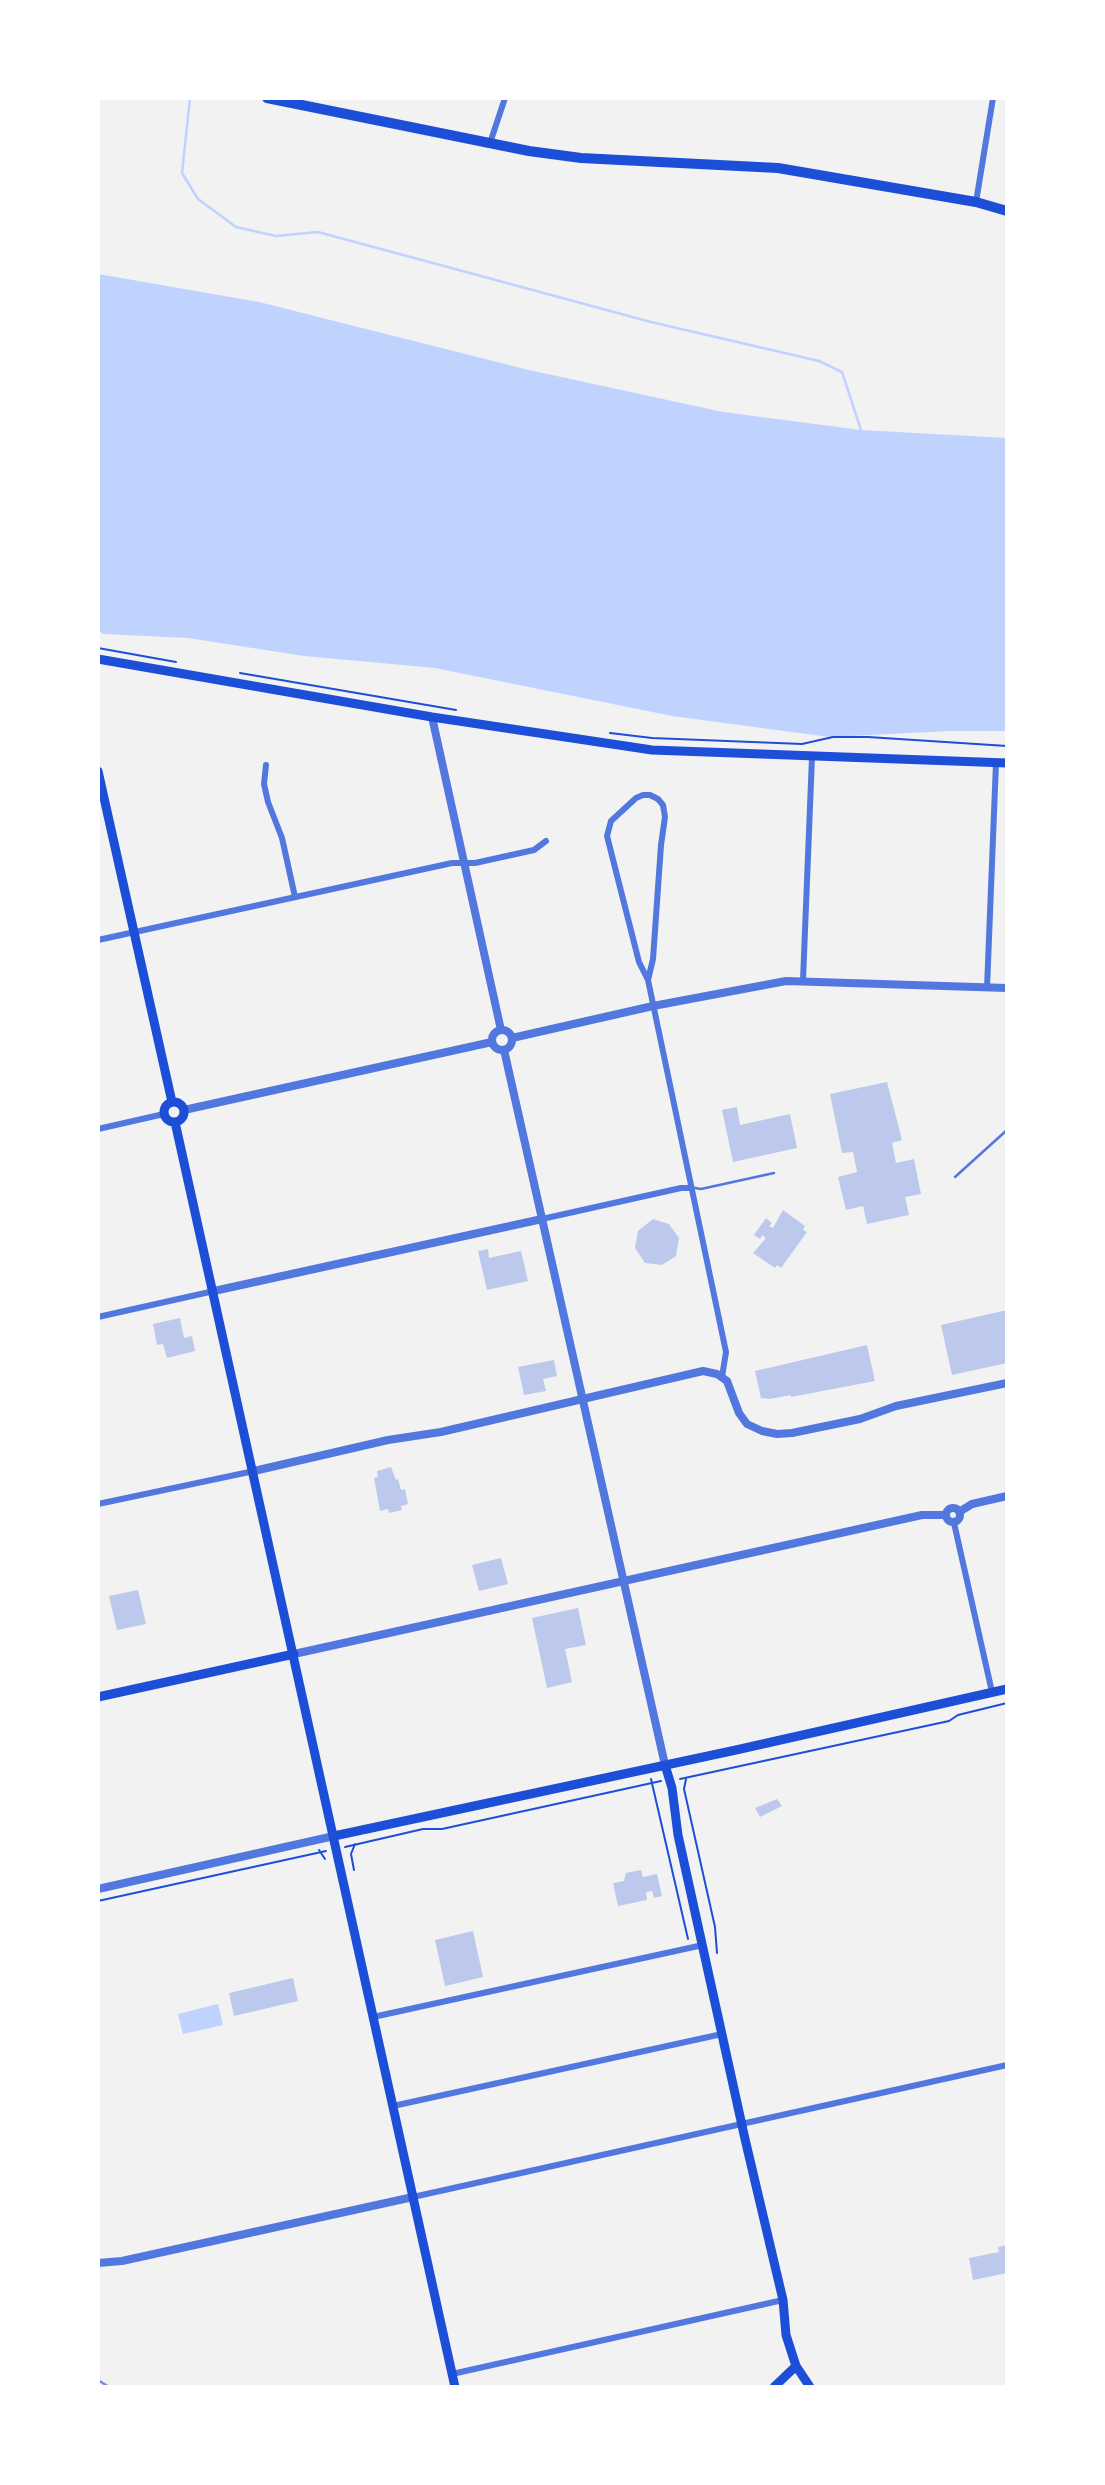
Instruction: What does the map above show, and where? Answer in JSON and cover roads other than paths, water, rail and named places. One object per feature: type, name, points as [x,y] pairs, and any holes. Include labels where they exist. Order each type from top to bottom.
[{"type":"main road","points":[[267,98],[300,101],[528,151],[582,158],[778,167],[976,202],[1007,211]]},
{"type":"main road","points":[[98,659],[432,717],[652,750],[1007,763]]},
{"type":"main road","points":[[98,771],[172,1102]]},
{"type":"main road","points":[[172,1102],[181,1105],[184,1110],[181,1119],[175,1122],[167,1119],[164,1114],[165,1108],[172,1102]]},
{"type":"main road","points":[[175,1122],[455,2387]]},
{"type":"main road","points":[[98,1697],[294,1654]]},
{"type":"main road","points":[[334,1836],[1007,1689]]},
{"type":"main road","points":[[665,1765],[672,1787],[678,1835],[783,2300],[786,2335],[796,2366],[810,2387]]},
{"type":"main road","points":[[774,2387],[796,2366]]},
{"type":"street","points":[[490,143],[505,98]]},
{"type":"street","points":[[976,202],[993,98]]},
{"type":"street","points":[[432,717],[501,1030]]},
{"type":"street","points":[[803,980],[812,757]]},
{"type":"street","points":[[987,988],[996,763]]},
{"type":"street","points":[[266,765],[264,784],[282,838],[295,897]]},
{"type":"street","points":[[648,980],[653,959],[665,823],[663,805],[650,795],[640,796],[615,817],[608,826],[607,836],[639,962],[648,980],[726,1352],[722,1377]]},
{"type":"street","points":[[98,940],[452,863],[475,863],[534,850],[547,841]]},
{"type":"street","points":[[512,1038],[653,1006],[767,984],[803,980],[1007,989]]},
{"type":"street","points":[[492,1042],[495,1033],[507,1031],[512,1038],[511,1044],[504,1050]]},
{"type":"street","points":[[492,1042],[495,1047],[504,1050]]},
{"type":"street","points":[[184,1110],[492,1042]]},
{"type":"street","points":[[504,1050],[665,1765]]},
{"type":"street","points":[[98,1129],[164,1114]]},
{"type":"street","points":[[98,1317],[681,1188],[691,1188]]},
{"type":"street","points":[[98,1504],[703,1371],[722,1377],[730,1387],[742,1418],[752,1427],[772,1433],[792,1433],[860,1419],[896,1406],[1007,1383]]},
{"type":"street","points":[[959,1512],[972,1504],[1007,1496]]},
{"type":"street","points":[[294,1654],[922,1515],[945,1515],[951,1508],[959,1512]]},
{"type":"street","points":[[954,1523],[960,1518],[959,1512]]},
{"type":"street","points":[[945,1515],[948,1521],[954,1523]]},
{"type":"street","points":[[954,1523],[992,1692]]},
{"type":"street","points":[[98,1889],[334,1836]]},
{"type":"street","points":[[373,2017],[703,1945]]},
{"type":"street","points":[[393,2106],[722,2034]]},
{"type":"street","points":[[98,2263],[122,2261],[1007,2065]]},
{"type":"street","points":[[452,2374],[783,2300]]},
{"type":"lane","points":[[955,1177],[1007,1130]]},
{"type":"lane","points":[[691,1188],[701,1189],[774,1173]]},
{"type":"water","points":[[98,274],[259,302],[529,370],[723,412],[861,430],[1007,438],[1007,731],[829,737],[672,716],[435,668],[304,656],[188,638],[104,634],[98,631]]},
{"type":"water","points":[[218,2004],[223,2025],[183,2034],[178,2014]]},
{"type":"waterway","points":[[190,98],[182,173],[198,199],[236,227],[276,236],[318,232],[651,322],[819,361],[842,372],[862,433]]},
{"type":"railway","points":[[98,2380],[109,2387]]}]
